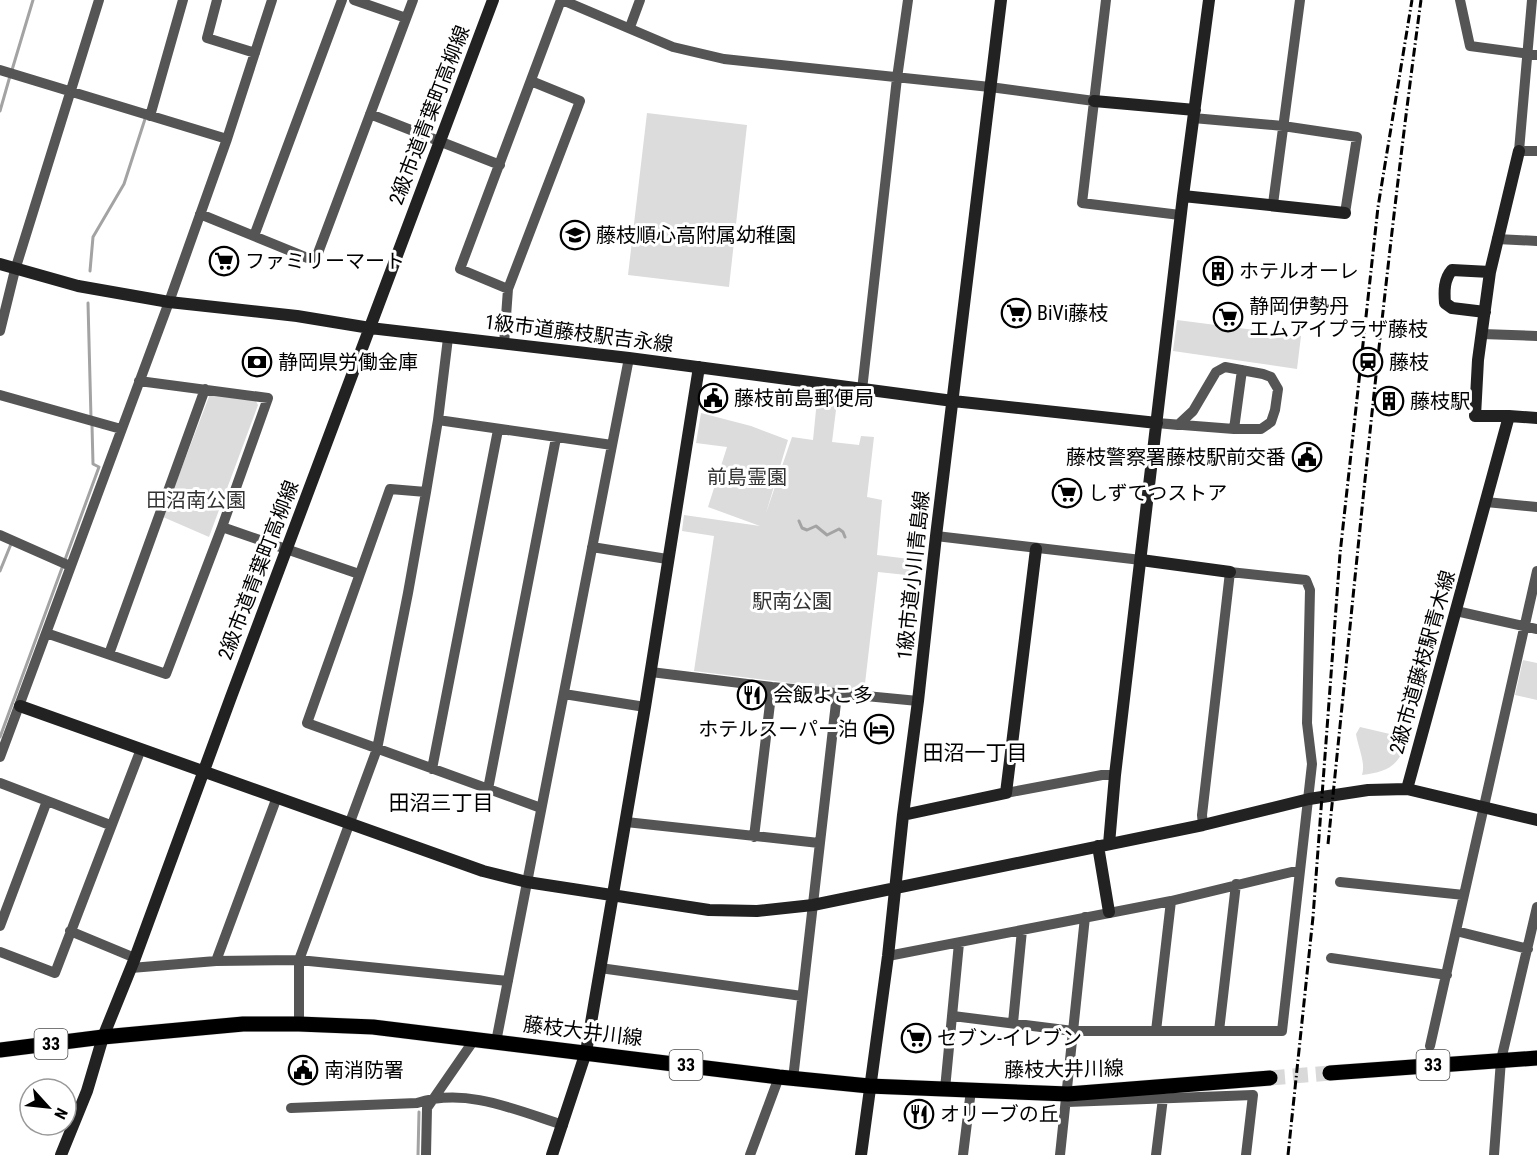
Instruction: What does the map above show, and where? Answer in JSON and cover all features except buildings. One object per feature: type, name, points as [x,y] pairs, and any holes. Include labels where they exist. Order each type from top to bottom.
[{"type":"main road","name":"藤枝大井川線","points":[[0,1050],[103,1037],[243,1024],[299,1024],[373,1027],[786,1078],[869,1086],[971,1090],[1067,1098],[1270,1078]]},
{"type":"main road","name":"33","points":[[1330,1073],[1537,1058]]},
{"type":"street","points":[[0,331],[15,270],[99,0]]},
{"type":"street","points":[[150,116],[183,0]]},
{"type":"street","points":[[217,0],[207,38],[255,53]]},
{"type":"street","points":[[0,757],[46,633],[65,564],[121,429],[169,302],[227,139],[272,0]]},
{"type":"street","points":[[254,236],[342,0]]},
{"type":"street","points":[[354,0],[406,18]]},
{"type":"street","points":[[200,214],[315,261],[413,0]]},
{"type":"street","name":"2級市道青葉町高柳線","points":[[61,1155],[80,1108],[103,1037],[133,963],[493,0]]},
{"type":"street","points":[[508,289],[460,269],[531,81],[565,0],[673,46],[715,57],[990,87],[1357,137],[1345,213],[1183,196]]},
{"type":"street","points":[[630,27],[640,0]]},
{"type":"street","points":[[862,390],[908,0]]},
{"type":"street","name":"1級市道小川青島線","points":[[861,1155],[888,956],[894,889],[1001,0]]},
{"type":"street","points":[[1106,0],[1082,203],[1180,215]]},
{"type":"street","points":[[1109,912],[1103,845],[1115,775],[1180,215],[1209,0]]},
{"type":"street","points":[[1273,204],[1300,0]]},
{"type":"street","points":[[1460,0],[1470,46],[1532,55]]},
{"type":"street","points":[[1532,0],[1532,55],[1519,151],[1490,272],[1478,360],[1475,416],[1537,418]]},
{"type":"street","points":[[8,72],[227,139]]},
{"type":"street","points":[[504,344],[508,289],[580,101],[531,81]]},
{"type":"street","points":[[370,114],[500,165]]},
{"type":"street","points":[[1519,151],[1537,151]]},
{"type":"street","points":[[1497,239],[1537,241]]},
{"type":"street","name":"1級市道藤枝駅吉永線","points":[[0,264],[15,270],[84,287],[169,302],[699,367],[862,390],[1157,423],[1178,425],[1193,411],[1216,372],[1225,367],[1270,377],[1278,389],[1270,422],[1262,429],[1234,429],[1157,423]]},
{"type":"street","points":[[1485,312],[1452,308],[1445,303],[1444,292],[1446,278],[1452,270],[1490,272]]},
{"type":"street","points":[[1482,334],[1537,336]]},
{"type":"street","points":[[299,1024],[298,960],[377,749],[426,492],[448,338]]},
{"type":"street","points":[[496,1042],[628,358]]},
{"type":"street","points":[[552,1155],[586,1052],[651,672],[699,367]]},
{"type":"street","points":[[1234,429],[1242,370]]},
{"type":"street","points":[[46,633],[166,674],[268,398],[139,381]]},
{"type":"street","points":[[109,654],[206,389]]},
{"type":"street","points":[[0,395],[121,429]]},
{"type":"street","name":"2級市道藤枝駅青木線","points":[[1407,789],[1509,416]]},
{"type":"street","points":[[438,420],[612,445]]},
{"type":"street","points":[[432,769],[498,430]]},
{"type":"street","points":[[488,789],[556,438]]},
{"type":"street","points":[[426,492],[390,489],[307,723],[541,808]]},
{"type":"street","points":[[1486,502],[1537,507]]},
{"type":"street","points":[[222,527],[359,574]]},
{"type":"street","points":[[0,535],[65,564]]},
{"type":"street","points":[[936,536],[1230,573],[1306,580],[1310,590],[1307,723],[1312,764],[1282,1031],[1073,1032],[953,1016]]},
{"type":"street","points":[[592,547],[668,559]]},
{"type":"street","points":[[1006,793],[1036,549]]},
{"type":"street","points":[[1430,1046],[1537,571]]},
{"type":"street","points":[[1203,825],[1202,815],[1230,573]]},
{"type":"street","points":[[1456,611],[1537,630]]},
{"type":"street","points":[[651,672],[772,687],[918,701]]},
{"type":"street","points":[[754,837],[772,687]]},
{"type":"street","points":[[564,694],[645,707]]},
{"type":"street","points":[[750,1155],[786,1078],[802,996],[837,694]]},
{"type":"street","points":[[20,706],[483,871],[527,882],[614,896],[732,911],[813,905],[1203,825],[1309,799],[1368,790],[1407,789],[1537,820]]},
{"type":"street","points":[[0,952],[55,973],[141,749]]},
{"type":"street","points":[[903,815],[1006,793],[1102,775],[1115,775]]},
{"type":"street","points":[[0,783],[110,825]]},
{"type":"street","points":[[216,962],[276,796]]},
{"type":"street","points":[[0,926],[47,801]]},
{"type":"street","points":[[626,822],[819,843]]},
{"type":"street","points":[[888,956],[1171,901],[1300,870]]},
{"type":"street","points":[[1340,882],[1464,895]]},
{"type":"street","points":[[1219,1031],[1236,884]]},
{"type":"street","points":[[1156,1031],[1171,901]]},
{"type":"street","points":[[1494,1155],[1501,1060],[1537,907]]},
{"type":"street","points":[[1060,1155],[1085,917]]},
{"type":"street","points":[[1012,1023],[1022,930]]},
{"type":"street","points":[[1456,930],[1527,949]]},
{"type":"street","points":[[70,931],[133,963],[298,960],[508,981]]},
{"type":"street","points":[[945,1089],[959,943]]},
{"type":"street","points":[[1331,958],[1446,975]]},
{"type":"street","points":[[600,968],[802,996]]},
{"type":"street","points":[[426,1155],[427,1108],[474,1040]]},
{"type":"street","points":[[963,1155],[971,1090]]},
{"type":"street","points":[[1067,1098],[1253,1095],[1246,1155]]},
{"type":"street","points":[[291,1108],[417,1103],[434,1097],[486,1099],[563,1125]]},
{"type":"street","points":[[1156,1155],[1162,1098]]},
{"type":"green space","points":[[647,113],[747,125],[729,287],[628,275]]},
{"type":"green space","points":[[1177,320],[1301,336],[1297,369],[1173,351]]},
{"type":"green space","name":"田沼南公園","points":[[210,394],[255,399],[258,405],[209,537],[163,517]]},
{"type":"green space","name":"駅南公園","points":[[817,400],[837,402],[832,442],[859,445],[861,436],[874,437],[867,497],[882,500],[877,555],[918,560],[916,576],[878,572],[864,692],[694,671],[714,536],[682,531],[684,515],[760,526],[708,507],[727,447],[696,443],[701,413],[751,426],[788,440],[766,513],[792,437],[813,440]]},
{"type":"green space","points":[[1523,660],[1537,663],[1537,700],[1515,695]]},
{"type":"green space","points":[[1360,727],[1407,738],[1401,755],[1392,766],[1379,772],[1362,775],[1362,760],[1356,734]]},
{"type":"waterway","points":[[12,70],[33,0]]},
{"type":"waterway","points":[[0,111],[10,76]]},
{"type":"waterway","points":[[90,271],[93,237],[124,184],[145,119]]},
{"type":"waterway","points":[[88,303],[91,418]]},
{"type":"waterway","points":[[0,737],[99,467],[93,464],[92,425]]},
{"type":"waterway","points":[[799,521],[802,528],[807,530],[816,526],[827,535],[839,529],[845,537]]},
{"type":"waterway","points":[[0,571],[11,544]]},
{"type":"waterway","points":[[418,1155],[419,1112]]},
{"type":"tunnel","points":[[1270,1078],[1330,1073]]},
{"type":"railway","points":[[1288,1155],[1313,917],[1340,554],[1378,207],[1412,0]]},
{"type":"railway","points":[[1328,844],[1383,316],[1421,0]]},
{"type":"place","name":"藤枝順心高附属幼稚園","points":[[575,235]]},
{"type":"place","name":"ファミリーマート","points":[[224,261]]},
{"type":"place","name":"ホテルオーレ","points":[[1218,271]]},
{"type":"place","name":"BiVi藤枝","points":[[1016,313]]},
{"type":"place","name":"静岡伊勢丹 エムアイプラザ藤枝","points":[[1228,317]]},
{"type":"place","name":"静岡県労働金庫","points":[[257,362]]},
{"type":"place","name":"藤枝","points":[[1368,362]]},
{"type":"place","name":"藤枝前島郵便局","points":[[713,398]]},
{"type":"place","name":"藤枝駅","points":[[1389,401]]},
{"type":"place","name":"藤枝警察署藤枝駅前交番","points":[[1307,457]]},
{"type":"place","name":"しずてつストア","points":[[1067,493]]},
{"type":"place","name":"会飯よこ多","points":[[752,695]]},
{"type":"place","name":"ホテルスーパー泊","points":[[879,729]]},
{"type":"place","name":"セブン-イレブン","points":[[916,1038]]},
{"type":"place","name":"南消防署","points":[[303,1070]]},
{"type":"place","name":"オリーブの丘","points":[[919,1114]]},
{"type":"district","name":"田沼一丁目","points":[[975,753]]},
{"type":"district","name":"田沼三丁目","points":[[441,803]]},
{"type":"park label","name":"前島霊園","points":[[747,477]]}]
